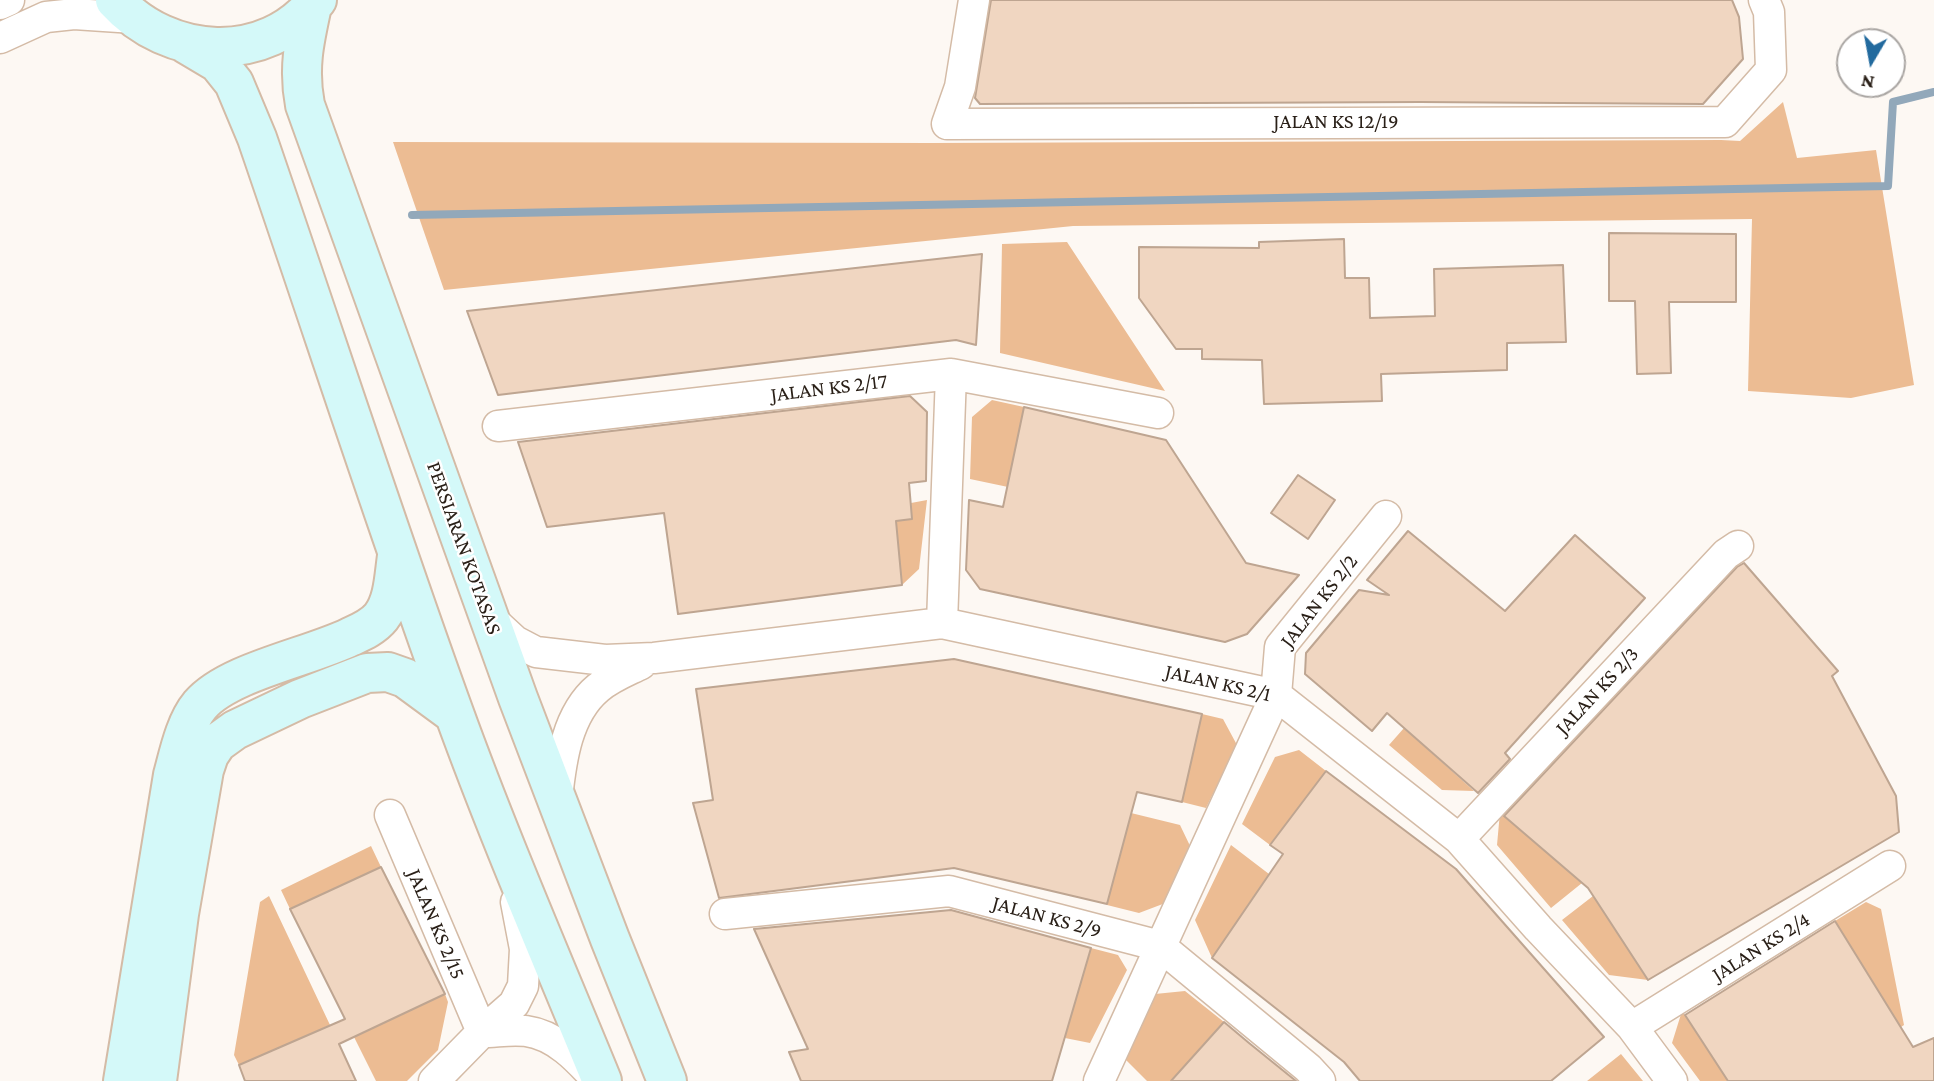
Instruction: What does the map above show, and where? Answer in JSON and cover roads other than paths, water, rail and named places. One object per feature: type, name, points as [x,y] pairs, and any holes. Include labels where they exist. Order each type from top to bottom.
[{"type":"main road","name":"PERSIARAN KOTASAS","points":[[125,9],[164,37],[186,44],[232,47],[275,33],[295,22],[314,3]]},
{"type":"main road","name":"PERSIARAN KOTASAS","points":[[314,3],[303,45],[301,67],[305,105],[488,617],[667,1081]]},
{"type":"main road","name":"PERSIARAN KOTASAS","points":[[186,44],[218,63],[234,83],[253,127],[454,714],[506,851],[600,1081]]},
{"type":"main road","points":[[123,1081],[173,775],[188,727],[200,706],[218,691],[245,677],[338,643],[370,628],[381,617],[389,601],[397,552]]},
{"type":"main road","points":[[156,1081],[204,770],[217,743],[235,730],[300,699],[367,673],[388,673],[405,678],[454,714]]},
{"type":"street","points":[[0,4],[9,0]]},
{"type":"street","name":"JALAN KS 12/19","points":[[975,0],[960,87],[947,124],[1725,122],[1771,70],[1769,12],[1764,0]]},
{"type":"street","points":[[0,38],[46,17],[125,9]]},
{"type":"street","points":[[942,623],[951,374]]},
{"type":"street","name":"JALAN KS 2/17","points":[[498,426],[951,374],[1158,413]]},
{"type":"street","name":"JALAN KS 2/2","points":[[1276,695],[1280,647],[1386,516]]},
{"type":"street","name":"JALAN KS 2/3","points":[[1459,839],[1700,581],[1726,554],[1738,546]]},
{"type":"street","points":[[488,617],[516,641],[536,652],[606,660],[654,658]]},
{"type":"street","name":"JALAN KS 2/1","points":[[654,658],[942,623],[1276,695],[1459,839],[1538,929],[1632,1027],[1672,1081]]},
{"type":"street","points":[[557,798],[562,756],[579,712],[596,690],[610,679],[654,658]]},
{"type":"street","points":[[1099,1081],[1276,695]]},
{"type":"street","name":"JALAN KS 2/15","points":[[390,815],[482,1032]]},
{"type":"street","points":[[434,1081],[514,1004],[523,986],[525,949],[506,851]]},
{"type":"street","name":"JALAN KS 2/4","points":[[1632,1027],[1890,866]]},
{"type":"street","name":"JALAN KS 2/9","points":[[725,914],[949,891],[1160,946],[1308,1068],[1320,1081]]},
{"type":"street","points":[[482,1032],[526,1031],[553,1040],[576,1056],[600,1081]]},
{"type":"waterway","points":[[412,215],[1888,186],[1893,102],[1934,92]]}]
